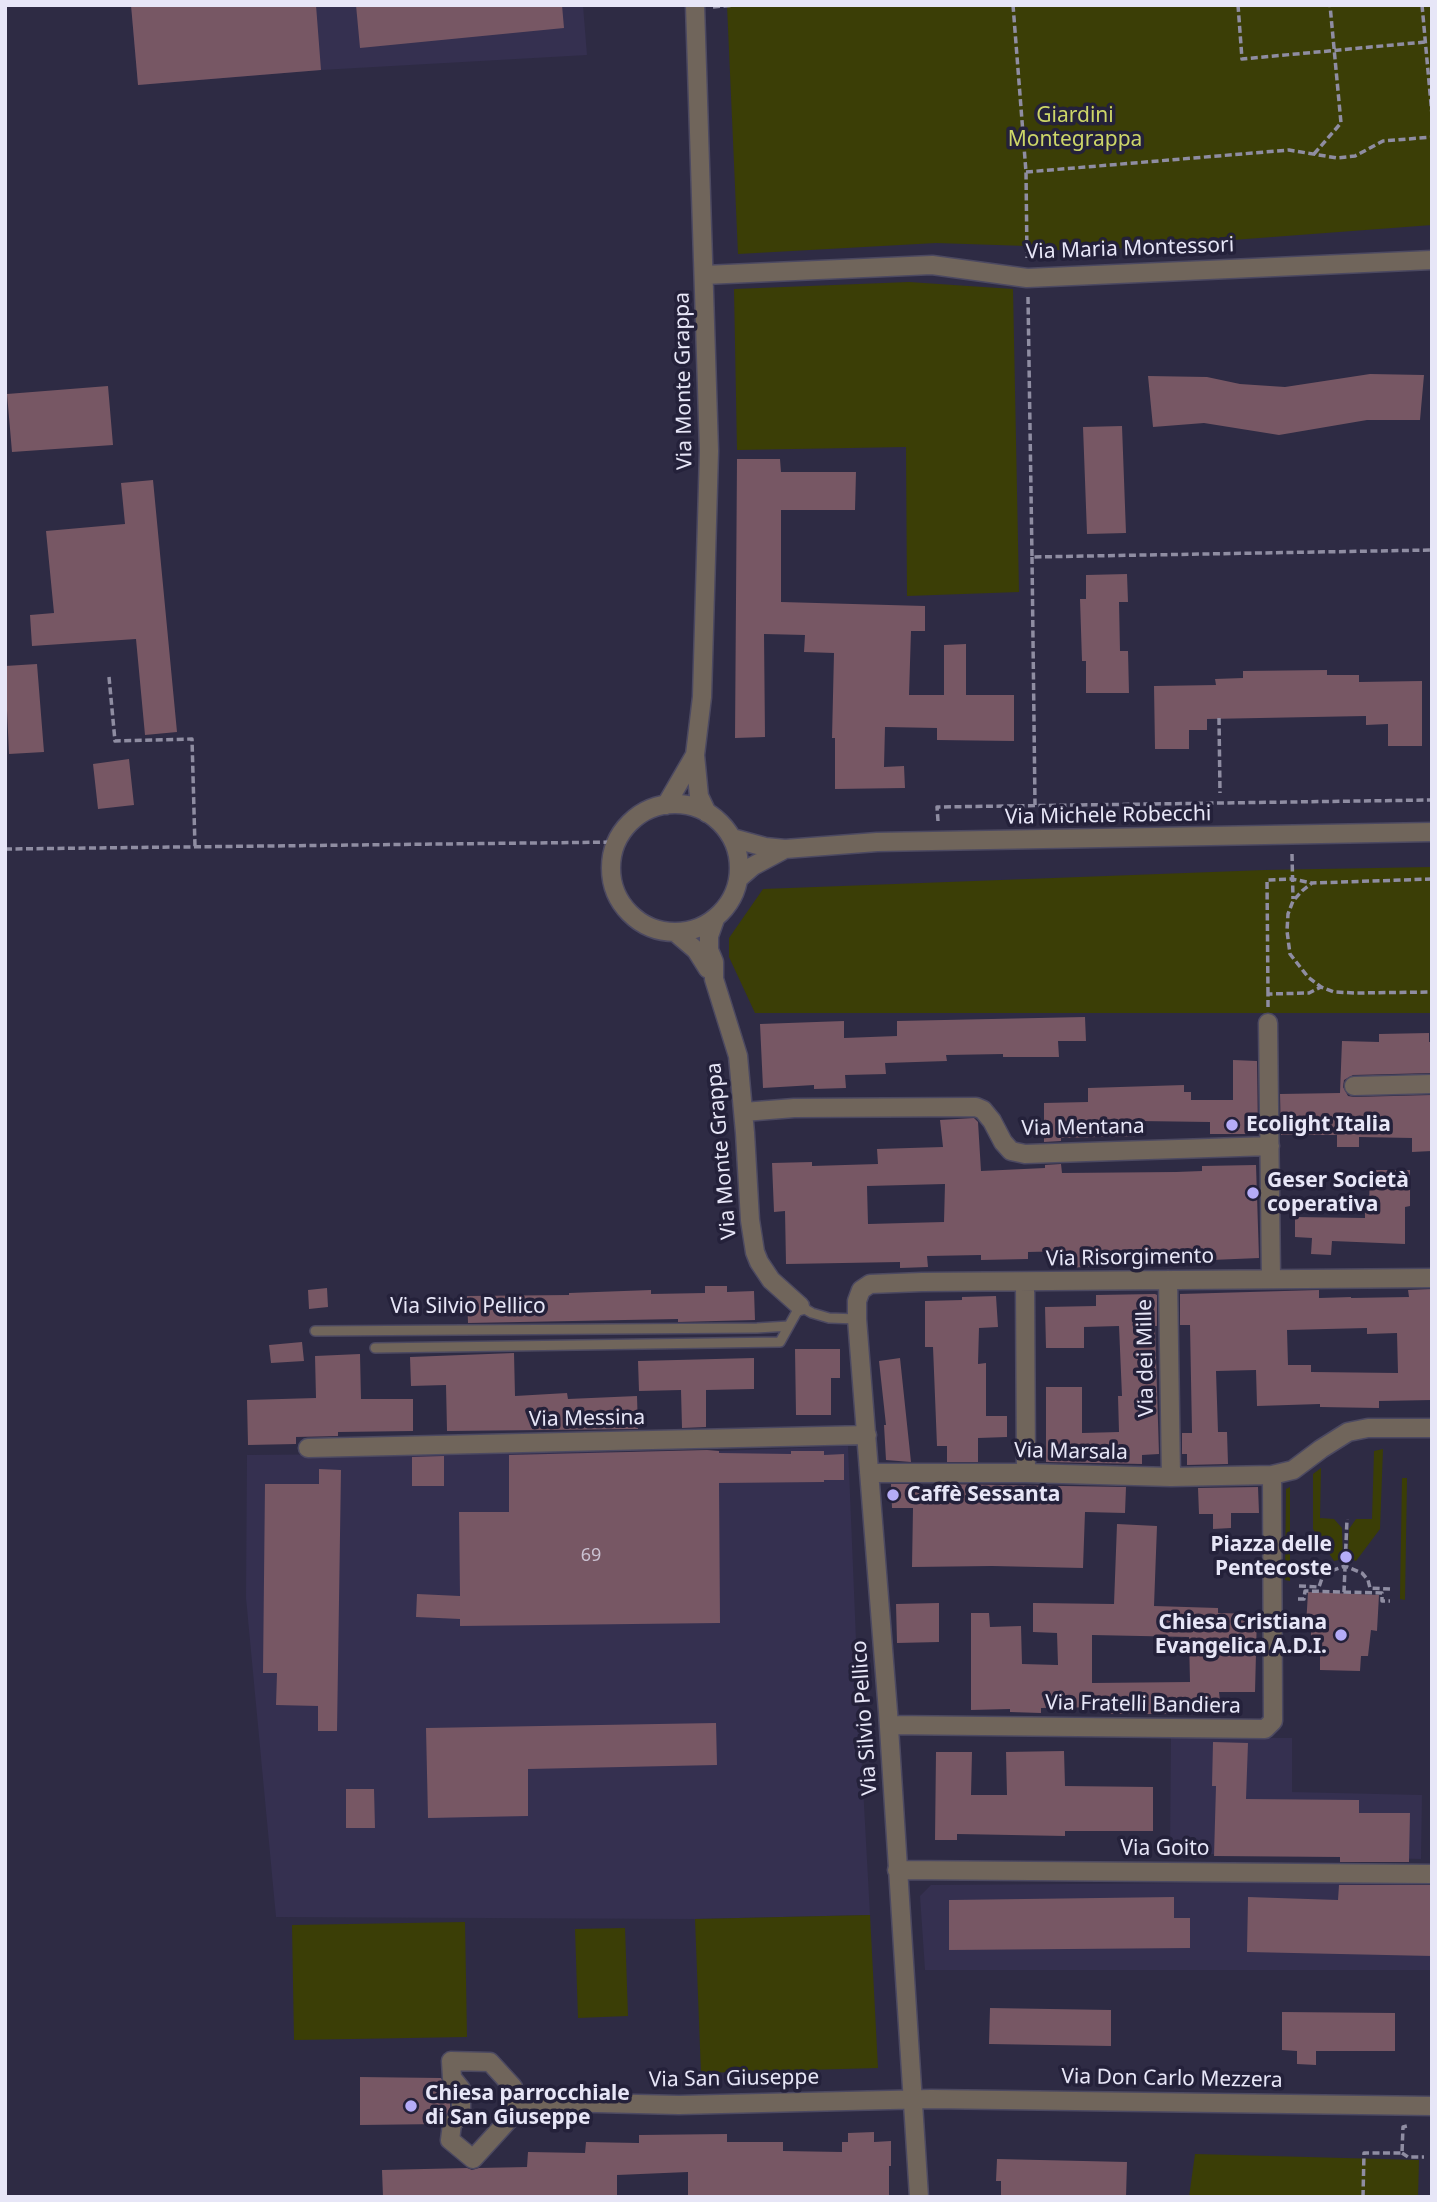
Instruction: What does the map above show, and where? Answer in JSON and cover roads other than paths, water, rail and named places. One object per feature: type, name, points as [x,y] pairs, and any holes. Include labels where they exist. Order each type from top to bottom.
[{"type":"street","name":"Via Monte Grappa","points":[[695,5],[709,451],[702,697],[695,755],[699,796],[707,813]]},
{"type":"street","name":"Via Maria Montessori","points":[[704,275],[932,265],[1027,278],[1432,260]]},
{"type":"street","name":"Via Monte Grappa","points":[[666,805],[695,755]]},
{"type":"street","points":[[666,805],[687,805],[707,813],[721,824],[732,838],[738,858],[738,880],[726,908],[715,919],[690,931],[676,933],[655,929],[636,919],[622,904],[613,884],[611,863],[617,842],[629,824],[646,812],[666,805]]},
{"type":"street","name":"Via Michele Robecchi","points":[[732,838],[785,849],[877,842],[1432,832]]},
{"type":"street","name":"Via Michele Robecchi","points":[[738,880],[753,866],[785,849]]},
{"type":"street","name":"Via Monte Grappa","points":[[714,979],[714,962],[709,943],[715,919]]},
{"type":"street","name":"Via Monte Grappa","points":[[676,933],[696,950],[714,979],[738,1056],[750,1220],[755,1252],[771,1280],[800,1306]]},
{"type":"street","points":[[1268,1023],[1271,1278]]},
{"type":"street","points":[[1354,1086],[1432,1084]]},
{"type":"street","name":"Via Mentana","points":[[744,1112],[794,1108],[976,1107],[983,1110],[992,1121],[1011,1151],[1025,1154],[1270,1146]]},
{"type":"street","name":"Via Risorgimento","points":[[857,1319],[857,1301],[861,1290],[870,1284],[1432,1278]]},
{"type":"street","name":"Via dei Mille","points":[[1168,1280],[1171,1477]]},
{"type":"street","points":[[1025,1282],[1026,1473]]},
{"type":"street","name":"Via Silvio Pellico","points":[[857,1319],[889,1725],[919,2197]]},
{"type":"street","points":[[1272,1475],[1293,1470],[1348,1432],[1432,1428]]},
{"type":"street","name":"Via Messina","points":[[307,1448],[867,1435]]},
{"type":"street","name":"Via Marsala","points":[[869,1474],[1026,1473],[1171,1477],[1272,1475]]},
{"type":"street","name":"Via Fratelli Bandiera","points":[[889,1725],[1265,1729],[1273,1721],[1272,1475]]},
{"type":"street","name":"Via Goito","points":[[897,1870],[1432,1874]]},
{"type":"street","points":[[451,2062],[490,2062],[513,2087],[514,2101],[514,2114],[473,2159],[450,2140],[452,2124],[461,2114],[461,2089],[452,2078],[451,2062]]},
{"type":"street","name":"Via San Giuseppe","points":[[514,2101],[679,2105],[912,2099]]},
{"type":"street","name":"Via Don Carlo Mezzera","points":[[912,2099],[1432,2106]]},
{"type":"lane","points":[[800,1306],[829,1318],[857,1319]]},
{"type":"lane","name":"Via Silvio Pellico","points":[[375,1348],[780,1342],[800,1306]]},
{"type":"lane","name":"Via Silvio Pellico","points":[[315,1331],[789,1326]]},
{"type":"place","name":"Ecolight Italia","points":[[1232,1125]]},
{"type":"place","name":"Geser Società coperativa","points":[[1253,1193]]},
{"type":"place","name":"Caffè Sessanta","points":[[893,1495]]},
{"type":"place","name":"Piazza delle Pentecoste","points":[[1346,1557]]},
{"type":"place","name":"Chiesa Cristiana Evangelica A.D.I.","points":[[1341,1635]]},
{"type":"place","name":"Chiesa parrocchiale di San Giuseppe","points":[[411,2106]]},
{"type":"park label","name":"Giardini Montegrappa","points":[[1075,128]]}]
